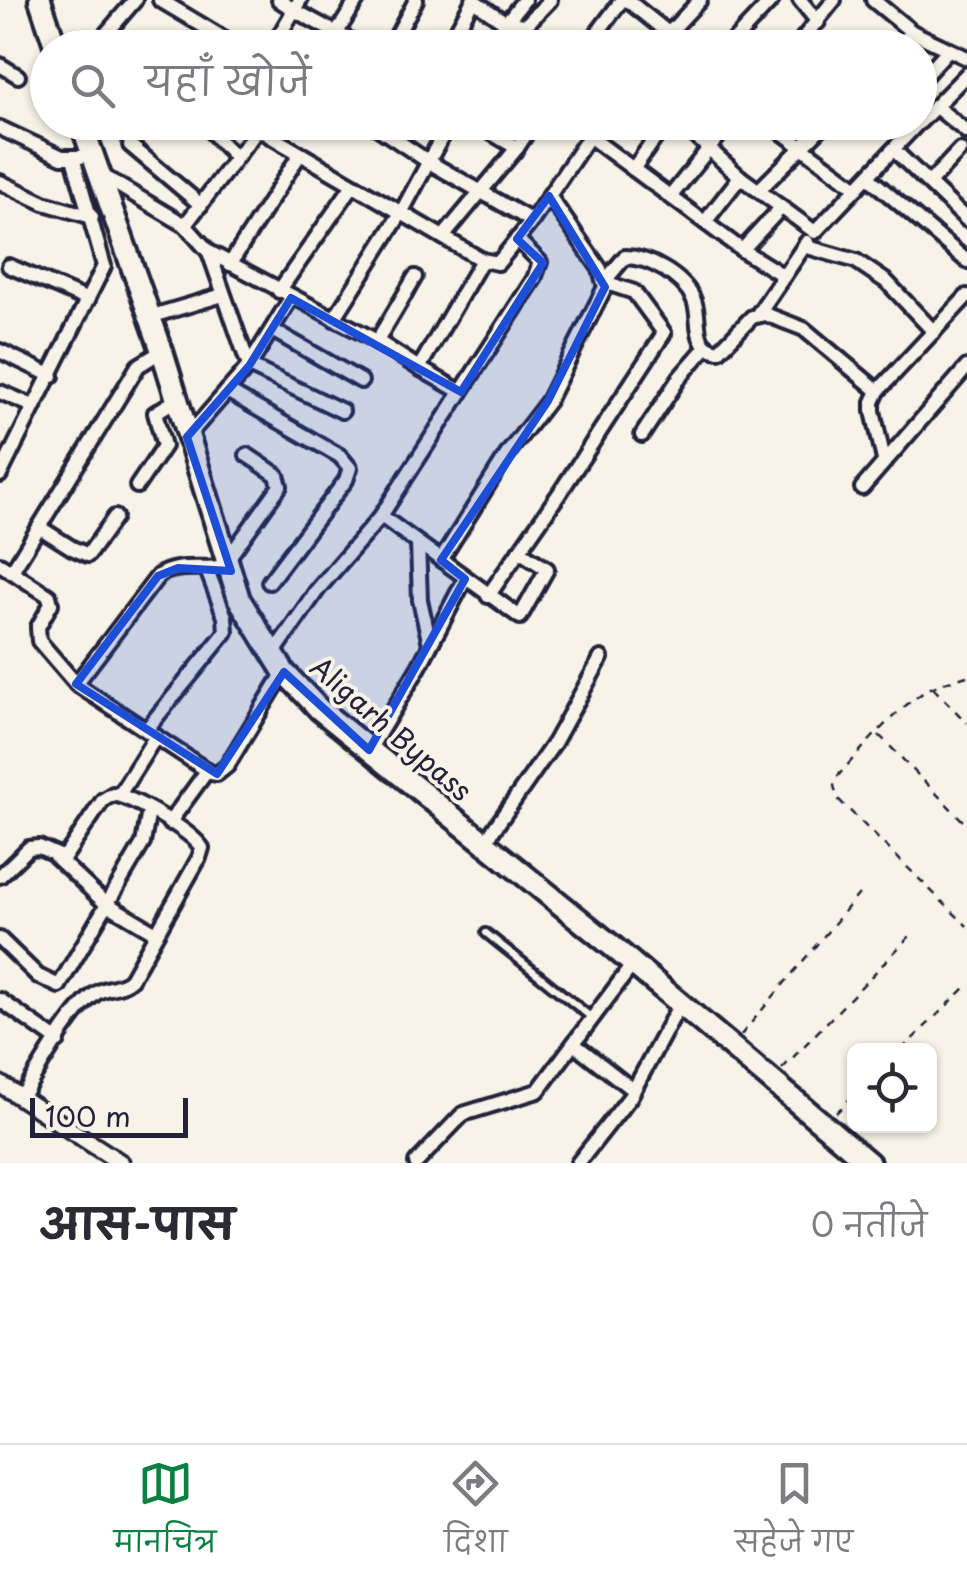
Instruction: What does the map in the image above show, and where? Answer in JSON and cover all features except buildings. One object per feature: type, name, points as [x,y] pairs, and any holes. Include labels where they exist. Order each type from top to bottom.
[{"type":"highway","points":[[40,0],[50,30]]},
{"type":"highway","name":"Aligarh Bypass","points":[[83,140],[86,161],[162,351],[167,405],[187,438],[220,566],[278,663],[320,709],[485,842],[628,971],[680,1004],[869,1163]]},
{"type":"street","points":[[112,30],[135,0]]},
{"type":"street","points":[[160,0],[210,30]]},
{"type":"street","points":[[279,0],[297,5],[336,30]]},
{"type":"street","points":[[339,30],[356,0]]},
{"type":"street","points":[[400,30],[416,0]]},
{"type":"street","points":[[457,30],[473,0],[506,23],[526,25],[550,0]]},
{"type":"street","points":[[502,30],[524,0]]},
{"type":"street","points":[[600,30],[624,0],[664,30]]},
{"type":"street","points":[[669,30],[700,0]]},
{"type":"street","points":[[743,30],[772,0]]},
{"type":"street","points":[[800,0],[818,22]]},
{"type":"street","points":[[811,30],[834,0]]},
{"type":"street","points":[[873,0],[910,30]]},
{"type":"street","points":[[282,30],[297,5]]},
{"type":"street","points":[[937,44],[967,58]]},
{"type":"street","points":[[937,62],[948,50]]},
{"type":"street","points":[[0,65],[18,76]]},
{"type":"street","points":[[937,104],[967,74]]},
{"type":"street","points":[[937,108],[967,132]]},
{"type":"street","points":[[0,128],[62,157],[86,161],[184,225],[208,252],[376,341],[462,392]]},
{"type":"street","points":[[219,140],[236,158]]},
{"type":"street","points":[[184,225],[250,140]]},
{"type":"street","points":[[276,140],[482,260],[498,262],[532,221],[587,140]]},
{"type":"street","points":[[396,140],[532,221]]},
{"type":"street","points":[[334,318],[401,213],[441,140]]},
{"type":"street","points":[[503,140],[517,148]]},
{"type":"street","points":[[443,237],[522,140]]},
{"type":"street","points":[[595,140],[742,250],[784,276]]},
{"type":"street","points":[[633,169],[654,140]]},
{"type":"street","points":[[699,140],[780,209],[815,232]]},
{"type":"street","points":[[670,196],[716,140]]},
{"type":"street","points":[[795,140],[857,188]]},
{"type":"street","points":[[760,189],[810,140]]},
{"type":"street","points":[[440,560],[508,452],[548,402],[599,300],[604,282],[625,257],[650,262],[670,274],[693,298],[698,331],[706,346],[720,352],[758,314],[815,232],[903,140]]},
{"type":"street","points":[[130,145],[201,205]]},
{"type":"street","points":[[894,150],[967,220]]},
{"type":"street","points":[[929,184],[960,150]]},
{"type":"street","points":[[230,264],[300,154]]},
{"type":"street","points":[[0,475],[104,266],[92,217],[86,161]]},
{"type":"street","points":[[705,222],[740,177]]},
{"type":"street","points":[[868,177],[964,252]]},
{"type":"street","points":[[0,182],[44,203],[92,217]]},
{"type":"street","points":[[187,438],[249,366],[274,330],[284,294],[353,185]]},
{"type":"street","points":[[549,196],[600,269],[604,282]]},
{"type":"street","points":[[742,250],[780,209]]},
{"type":"street","points":[[162,351],[138,366],[39,527],[6,567],[52,600],[38,627],[38,641],[76,684],[217,774],[227,766],[318,589],[381,516],[540,269],[540,262],[517,239]]},
{"type":"street","points":[[804,246],[856,261],[887,282],[934,332]]},
{"type":"street","points":[[208,252],[249,366],[342,411]]},
{"type":"street","points":[[419,368],[482,260]]},
{"type":"street","points":[[8,266],[88,300]]},
{"type":"street","points":[[376,341],[415,277]]},
{"type":"street","points":[[488,596],[560,494],[664,333],[634,292],[604,282]]},
{"type":"street","points":[[149,316],[223,296]]},
{"type":"street","points":[[884,460],[873,402],[878,392],[967,296]]},
{"type":"street","points":[[758,314],[804,329],[878,392]]},
{"type":"street","points":[[274,330],[360,381]]},
{"type":"street","points":[[642,435],[680,377],[706,346]]},
{"type":"street","points":[[0,351],[52,376]]},
{"type":"street","points":[[862,488],[967,367]]},
{"type":"street","points":[[0,392],[33,406]]},
{"type":"street","points":[[227,392],[340,456],[350,468],[346,480],[268,582]]},
{"type":"street","points":[[138,486],[164,446],[154,415],[167,405]]},
{"type":"street","points":[[55,856],[66,856],[103,800],[119,795],[151,733],[226,632],[220,566],[280,486],[277,475],[247,455]]},
{"type":"street","points":[[381,516],[520,617],[547,569],[519,551]]},
{"type":"street","points":[[39,527],[88,555],[115,517]]},
{"type":"street","points":[[418,544],[420,600],[430,644]]},
{"type":"street","points":[[76,684],[158,576],[178,568],[220,566]]},
{"type":"street","points":[[369,750],[465,580]]},
{"type":"street","points":[[485,842],[561,732],[601,658]]},
{"type":"street","points":[[169,822],[207,771]]},
{"type":"street","points":[[21,1098],[84,1005],[99,991],[127,983],[200,858],[202,848],[196,840],[119,795]]},
{"type":"street","points":[[0,940],[38,976],[59,986],[143,843],[149,811]]},
{"type":"street","points":[[0,876],[29,848],[40,847],[109,905],[156,933]]},
{"type":"street","points":[[416,1163],[462,1114],[538,1092],[628,971]]},
{"type":"street","points":[[0,1000],[58,1041]]},
{"type":"street","points":[[578,1163],[618,1115],[680,1004]]},
{"type":"street","points":[[574,1044],[634,1090]]},
{"type":"street","points":[[0,1084],[121,1163]]},
{"type":"lane","points":[[486,934],[593,1018]]},
{"type":"path","points":[[967,676],[932,687],[878,734],[836,778],[834,786],[838,799],[967,926]]},
{"type":"path","points":[[932,687],[967,723]]},
{"type":"path","points":[[878,734],[967,825]]},
{"type":"path","points":[[732,1046],[859,894]]},
{"type":"path","points":[[771,1081],[912,934]]},
{"type":"path","points":[[907,1043],[967,986]]},
{"type":"path","points":[[824,1125],[847,1102]]},
{"type":"highlighted area","points":[[549,196],[605,287],[548,401],[441,560],[465,579],[369,750],[284,672],[217,774],[76,684],[158,576],[178,568],[231,571],[187,437],[249,366],[291,298],[461,392],[543,263],[517,239]]}]
